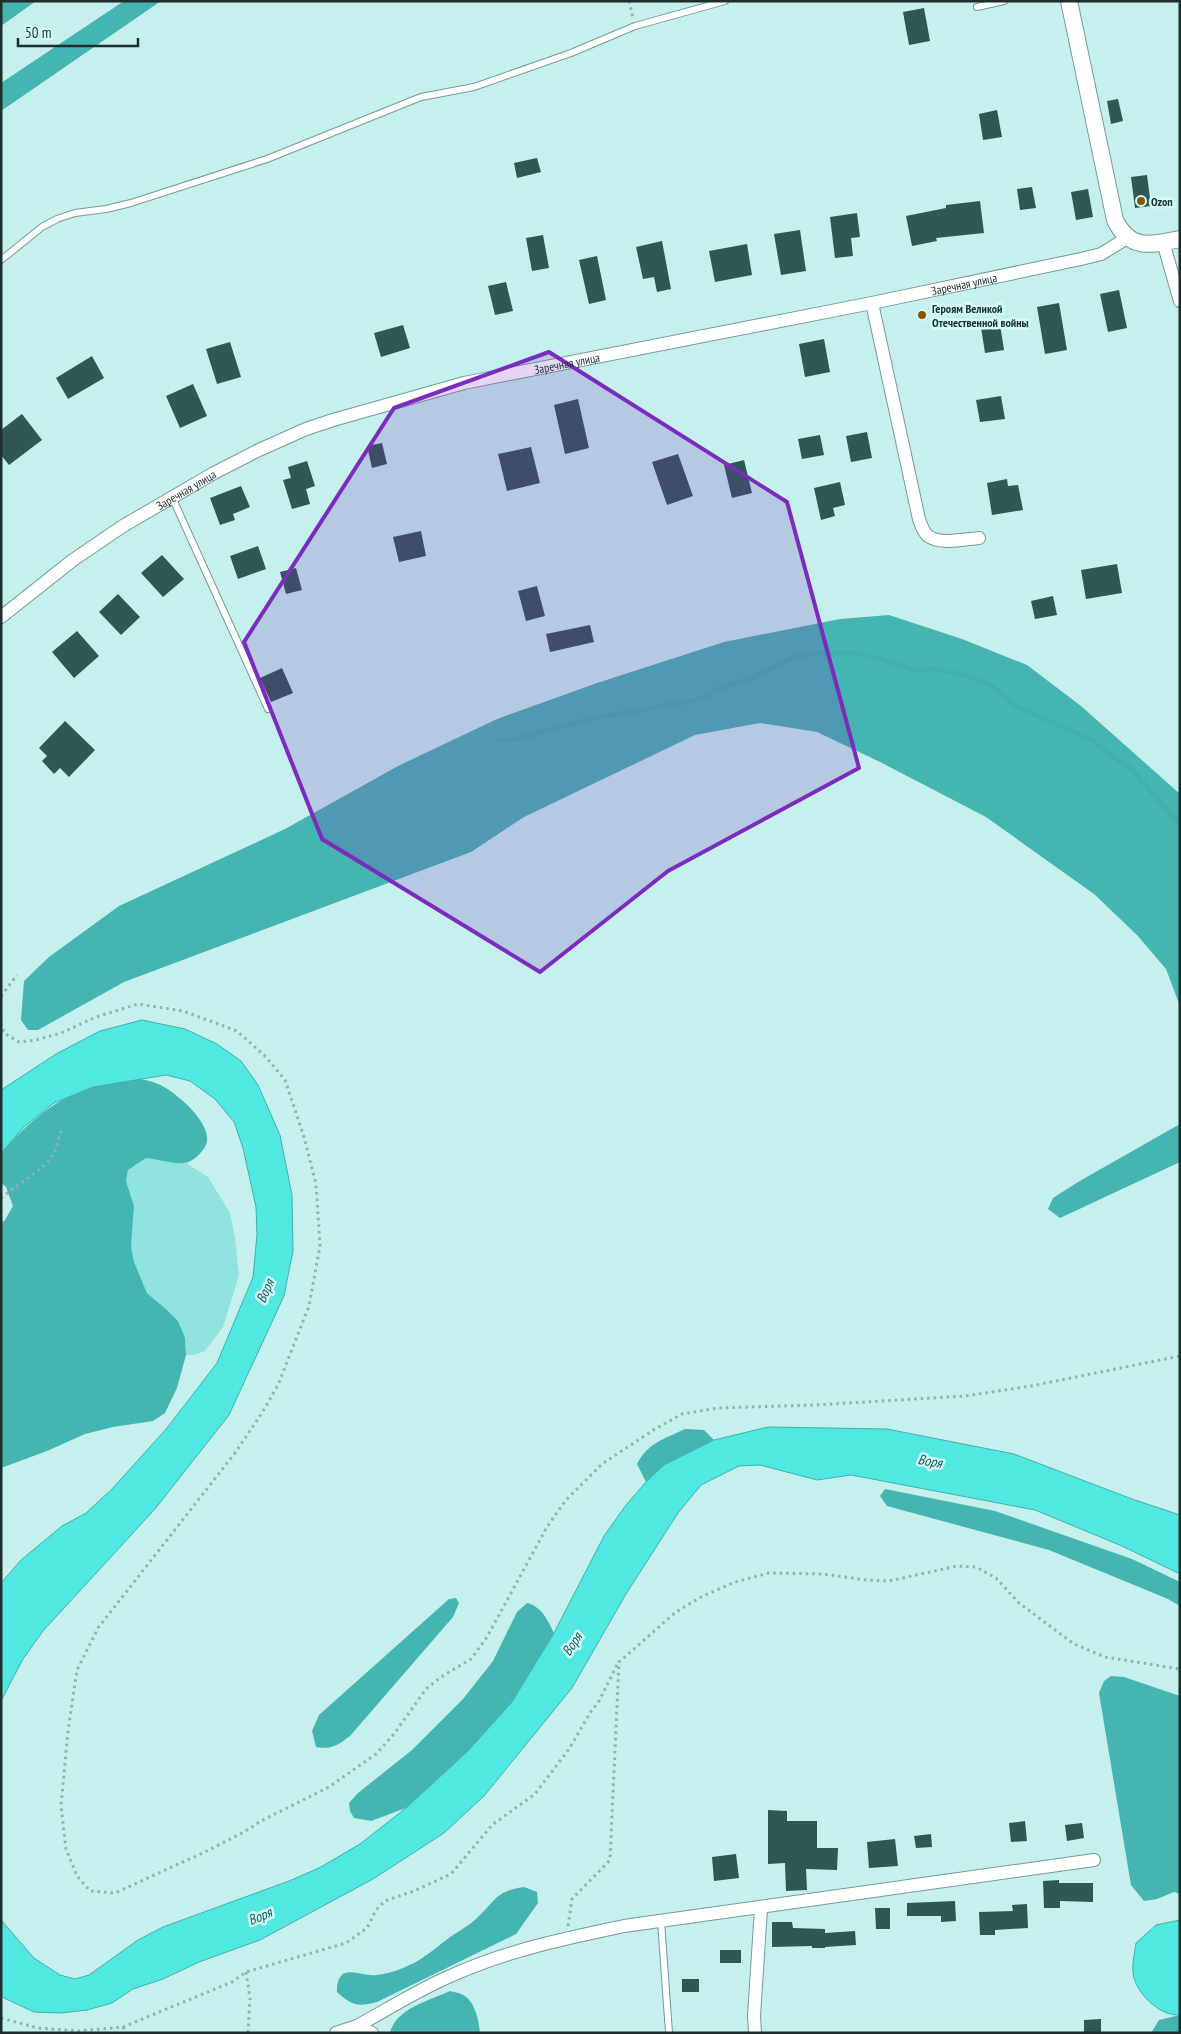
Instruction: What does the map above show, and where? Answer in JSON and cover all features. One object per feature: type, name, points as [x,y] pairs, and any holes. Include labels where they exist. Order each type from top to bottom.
[{"type":"street","points":[[1068,1],[1116,220],[1121,231],[1127,238],[1145,244],[1180,239]]},
{"type":"street","name":"Заречная улица","points":[[1,617],[73,560],[122,526],[172,496],[259,450],[306,429],[366,409],[464,382],[872,303],[1080,259],[1101,254],[1127,238]]},
{"type":"street","points":[[1164,242],[1180,301]]},
{"type":"street","points":[[872,303],[923,530],[929,537],[942,540],[980,538]]},
{"type":"street","points":[[336,2033],[357,2026],[455,1973],[516,1951],[566,1939],[624,1926],[1094,1860]]},
{"type":"street","points":[[755,2033],[754,2016],[761,1908]]},
{"type":"street","points":[[357,2026],[372,2033]]},
{"type":"lane","points":[[1,260],[42,227],[57,219],[75,213],[106,209],[131,203],[267,159],[421,97],[474,87],[571,53],[634,26],[725,1]]},
{"type":"lane","points":[[977,7],[1004,1]]},
{"type":"lane","points":[[172,496],[268,709]]},
{"type":"lane","points":[[661,1921],[669,2033]]},
{"type":"path","points":[[629,1],[634,26]]},
{"type":"path","points":[[1,996],[17,976]]},
{"type":"path","points":[[1,1023],[4,1033],[19,1042],[36,1040],[61,1034],[96,1017],[138,1004],[183,1011],[237,1031],[266,1057],[284,1080],[304,1137],[316,1184],[320,1246],[309,1306],[278,1384],[236,1453],[98,1628],[77,1670],[68,1731],[61,1806],[66,1849],[77,1876],[90,1891],[115,1893],[207,1851],[261,1821],[329,1788],[376,1754],[394,1734],[426,1689],[441,1677],[471,1659],[487,1637],[547,1527],[566,1500],[602,1464],[655,1429],[682,1414],[718,1408],[815,1405],[965,1396],[1030,1386],[1180,1356]]},
{"type":"path","points":[[1,1198],[16,1185],[28,1178],[52,1156],[62,1128]]},
{"type":"path","points":[[1,2018],[38,2028],[79,2031],[123,2027],[232,1982],[246,1972],[346,1943],[366,1928],[376,1910],[385,1901],[414,1891],[451,1874],[492,1825],[535,1794],[569,1749],[599,1701],[619,1662],[676,1612],[701,1597],[735,1582],[769,1573],[823,1574],[889,1581],[957,1566],[976,1567],[996,1578],[1019,1603],[1074,1644],[1105,1657],[1180,1669]]},
{"type":"path","points":[[566,1939],[572,1899],[610,1860],[619,1662]]},
{"type":"path","points":[[246,1972],[250,1998],[248,2033]]},
{"type":"path","points":[[123,2027],[125,2033]]},
{"type":"highlighted area","points":[[549,352],[787,502],[859,768],[668,871],[540,972],[322,839],[244,642],[394,408]]},
{"type":"shaded area","points":[[1,1],[36,1],[1,26]]},
{"type":"shaded area","points":[[124,1],[161,1],[1,111],[1,83]]},
{"type":"shaded area","points":[[889,615],[962,639],[1027,665],[1081,706],[1180,794],[1180,1006],[1166,969],[1137,935],[1094,894],[986,817],[880,762],[817,732],[760,723],[695,735],[524,817],[471,852],[124,982],[38,1030],[28,1030],[21,1020],[24,981],[49,957],[119,906],[285,829],[398,766],[497,719],[597,683],[724,642],[840,619]]},
{"type":"shaded area","points":[[138,1078],[161,1085],[171,1091],[196,1114],[206,1133],[207,1142],[203,1150],[192,1160],[179,1163],[146,1158],[128,1170],[126,1181],[134,1206],[131,1247],[134,1262],[147,1293],[178,1321],[185,1338],[186,1355],[177,1388],[165,1413],[153,1421],[113,1427],[85,1434],[47,1451],[1,1468],[1,1223],[5,1220],[13,1206],[6,1187],[1,1183],[1,1153],[42,1113],[66,1098],[99,1085]]},
{"type":"shaded area","points":[[1180,1124],[1180,1162],[1060,1218],[1048,1209],[1053,1198]]},
{"type":"shaded area","points":[[146,1158],[186,1163],[208,1177],[230,1213],[239,1275],[223,1327],[205,1351],[194,1355],[186,1355],[185,1338],[167,1310],[147,1293],[134,1262],[131,1247],[134,1206],[126,1181],[128,1170]]},
{"type":"shaded area","points":[[685,1429],[704,1430],[714,1440],[664,1465],[646,1482],[637,1464],[641,1457],[657,1442]]},
{"type":"shaded area","points":[[885,1489],[995,1511],[1132,1559],[1180,1582],[1180,1606],[1168,1599],[1049,1550],[887,1506],[880,1496]]},
{"type":"shaded area","points":[[456,1598],[459,1603],[453,1617],[350,1736],[334,1746],[326,1748],[316,1747],[312,1731],[319,1715],[449,1599]]},
{"type":"shaded area","points":[[527,1603],[537,1607],[546,1618],[554,1633],[512,1702],[468,1751],[406,1808],[371,1821],[354,1818],[350,1811],[349,1803],[358,1793],[412,1750],[463,1699],[493,1661],[517,1612]]},
{"type":"shaded area","points":[[1111,1676],[1124,1677],[1180,1696],[1180,1894],[1174,1892],[1157,1899],[1144,1901],[1131,1885],[1099,1693],[1104,1681]]},
{"type":"shaded area","points":[[524,1887],[537,1892],[538,1903],[516,1934],[377,2002],[365,2005],[351,2003],[337,1992],[338,1982],[345,1973],[381,1974],[412,1964],[472,1923],[502,1894]]},
{"type":"shaded area","points":[[450,1991],[462,1994],[471,2002],[477,2017],[480,2033],[390,2033],[393,2025],[399,2018],[414,2006]]},
{"type":"shaded area","points":[[1180,2015],[1180,2033],[1151,2033],[1159,2020]]},
{"type":"water","name":"Воря","points":[[142,1020],[185,1029],[217,1044],[241,1061],[258,1085],[280,1135],[292,1195],[293,1251],[284,1296],[229,1415],[155,1509],[43,1631],[23,1659],[1,1701],[1,1583],[21,1560],[62,1526],[86,1513],[112,1489],[167,1428],[217,1363],[253,1277],[257,1235],[256,1207],[243,1148],[234,1122],[215,1099],[190,1081],[166,1075],[93,1087],[54,1103],[24,1127],[1,1153],[1,1090],[56,1054],[100,1031]]},
{"type":"water","name":"Воря","points":[[768,1427],[887,1429],[1014,1454],[1132,1499],[1180,1515],[1180,1574],[1122,1546],[1035,1510],[851,1475],[817,1480],[760,1465],[739,1466],[701,1485],[678,1513],[626,1594],[572,1688],[484,1796],[444,1833],[373,1879],[260,1940],[133,1989],[112,2003],[87,2010],[61,2013],[34,2012],[1,1995],[1,1920],[34,1958],[60,1975],[75,1979],[89,1975],[138,1940],[163,1927],[289,1881],[319,1868],[360,1844],[406,1808],[468,1751],[512,1702],[554,1633],[604,1536],[626,1505],[646,1482],[664,1465],[714,1440]]},
{"type":"water","points":[[1180,1920],[1180,2015],[1172,2015],[1156,2007],[1143,1994],[1134,1979],[1133,1961],[1136,1943],[1156,1925]]},
{"type":"building","points":[[924,8],[930,41],[909,45],[903,12]]},
{"type":"building","points":[[1118,99],[1123,121],[1111,124],[1107,101]]},
{"type":"building","points":[[997,110],[1002,137],[983,140],[979,114]]},
{"type":"building","points":[[537,158],[541,172],[517,178],[514,163]]},
{"type":"building","points":[[1147,175],[1151,206],[1135,208],[1131,177]]},
{"type":"building","points":[[1032,187],[1036,208],[1020,210],[1017,189]]},
{"type":"building","points":[[1088,189],[1093,217],[1076,220],[1071,192]]},
{"type":"building","points":[[980,201],[984,233],[936,238],[937,241],[912,246],[906,216],[946,208],[946,205]]},
{"type":"building","points":[[857,213],[860,237],[851,238],[853,256],[835,258],[830,217]]},
{"type":"building","points":[[800,230],[806,271],[781,275],[774,234]]},
{"type":"building","points":[[543,235],[549,268],[532,271],[526,238]]},
{"type":"building","points":[[662,241],[671,289],[657,292],[654,277],[643,279],[636,247]]},
{"type":"building","points":[[747,244],[752,275],[715,282],[709,251]]},
{"type":"building","points":[[597,256],[606,300],[589,304],[579,260]]},
{"type":"building","points":[[506,282],[513,311],[495,315],[488,286]]},
{"type":"building","points":[[1119,290],[1127,328],[1108,332],[1100,294]]},
{"type":"building","points":[[1059,303],[1067,350],[1045,354],[1037,307]]},
{"type":"building","points":[[999,318],[1004,350],[985,353],[980,321]]},
{"type":"building","points":[[403,325],[410,348],[381,357],[374,333]]},
{"type":"building","points":[[824,339],[830,372],[805,377],[799,344]]},
{"type":"building","points":[[230,342],[241,377],[217,384],[206,349]]},
{"type":"building","points":[[92,356],[104,378],[68,399],[56,378]]},
{"type":"building","points":[[193,384],[207,416],[180,428],[166,396]]},
{"type":"building","points":[[1001,396],[1005,419],[980,422],[976,400]]},
{"type":"building","points":[[578,399],[589,448],[565,454],[554,405]]},
{"type":"building","points":[[22,414],[42,440],[9,465],[1,455],[1,430]]},
{"type":"building","points":[[867,432],[872,458],[851,462],[846,436]]},
{"type":"building","points":[[820,435],[824,455],[802,459],[798,439]]},
{"type":"building","points":[[382,443],[387,464],[372,468],[367,446]]},
{"type":"building","points":[[531,447],[540,483],[507,491],[498,454]]},
{"type":"building","points":[[678,454],[693,496],[667,505],[652,462]]},
{"type":"building","points":[[744,460],[752,493],[732,498],[724,465]]},
{"type":"building","points":[[307,461],[315,486],[306,489],[310,504],[292,509],[283,480],[291,478],[288,467]]},
{"type":"building","points":[[1007,479],[1008,486],[1018,485],[1023,510],[992,515],[987,483]]},
{"type":"building","points":[[840,482],[845,505],[833,508],[835,516],[821,520],[814,488]]},
{"type":"building","points":[[241,486],[250,507],[233,514],[235,520],[220,525],[210,498]]},
{"type":"building","points":[[421,531],[426,556],[399,562],[393,537]]},
{"type":"building","points":[[258,546],[266,569],[238,579],[230,556]]},
{"type":"building","points":[[162,555],[184,579],[163,597],[141,573]]},
{"type":"building","points":[[1117,564],[1122,593],[1086,599],[1081,570]]},
{"type":"building","points":[[296,568],[302,590],[286,594],[280,572]]},
{"type":"building","points":[[537,586],[545,616],[526,621],[518,591]]},
{"type":"building","points":[[118,594],[140,617],[121,635],[99,612]]},
{"type":"building","points":[[1053,596],[1057,615],[1035,619],[1031,601]]},
{"type":"building","points":[[590,625],[594,642],[550,652],[546,634]]},
{"type":"building","points":[[77,631],[99,656],[74,678],[52,652]]},
{"type":"building","points":[[282,668],[293,693],[271,702],[260,678]]},
{"type":"building","points":[[65,721],[95,750],[69,777],[60,768],[54,774],[42,761],[47,756],[39,748]]},
{"type":"building","points":[[768,1810],[787,1811],[787,1821],[817,1821],[817,1848],[838,1848],[837,1870],[806,1869],[807,1890],[786,1891],[785,1863],[768,1864]]},
{"type":"building","points":[[1025,1821],[1027,1841],[1011,1842],[1009,1823]]},
{"type":"building","points":[[1082,1823],[1084,1838],[1067,1841],[1065,1825]]},
{"type":"building","points":[[931,1834],[932,1847],[916,1848],[914,1836]]},
{"type":"building","points":[[895,1839],[898,1866],[869,1868],[867,1842]]},
{"type":"building","points":[[736,1854],[739,1878],[714,1881],[712,1857]]},
{"type":"building","points":[[1059,1880],[1059,1883],[1093,1883],[1093,1902],[1060,1901],[1060,1908],[1044,1908],[1043,1881]]},
{"type":"building","points":[[955,1901],[956,1921],[941,1922],[941,1916],[907,1916],[907,1903]]},
{"type":"building","points":[[1027,1904],[1028,1928],[995,1930],[995,1935],[980,1935],[979,1912],[1013,1911],[1012,1905]]},
{"type":"building","points":[[875,1908],[890,1908],[890,1929],[876,1929]]},
{"type":"building","points":[[772,1922],[792,1922],[793,1928],[825,1929],[825,1933],[855,1931],[856,1945],[825,1948],[812,1948],[812,1946],[772,1947]]},
{"type":"building","points":[[720,1950],[741,1950],[741,1963],[720,1963]]},
{"type":"building","points":[[682,1979],[699,1979],[699,1992],[682,1992]]},
{"type":"building","points":[[1101,2019],[1101,2033],[1084,2033],[1084,2020]]},
{"type":"waterway","points":[[497,741],[517,739],[585,720],[698,700],[720,688],[748,679],[793,658],[814,653],[859,653],[915,670],[936,669],[956,673],[991,686],[1017,706],[1091,740],[1109,753],[1134,772],[1180,825]]},
{"type":"place","name":"Ozon","points":[[1141,201]]},
{"type":"place","name":"Героям Великой Отечественной войны","points":[[922,315]]}]
